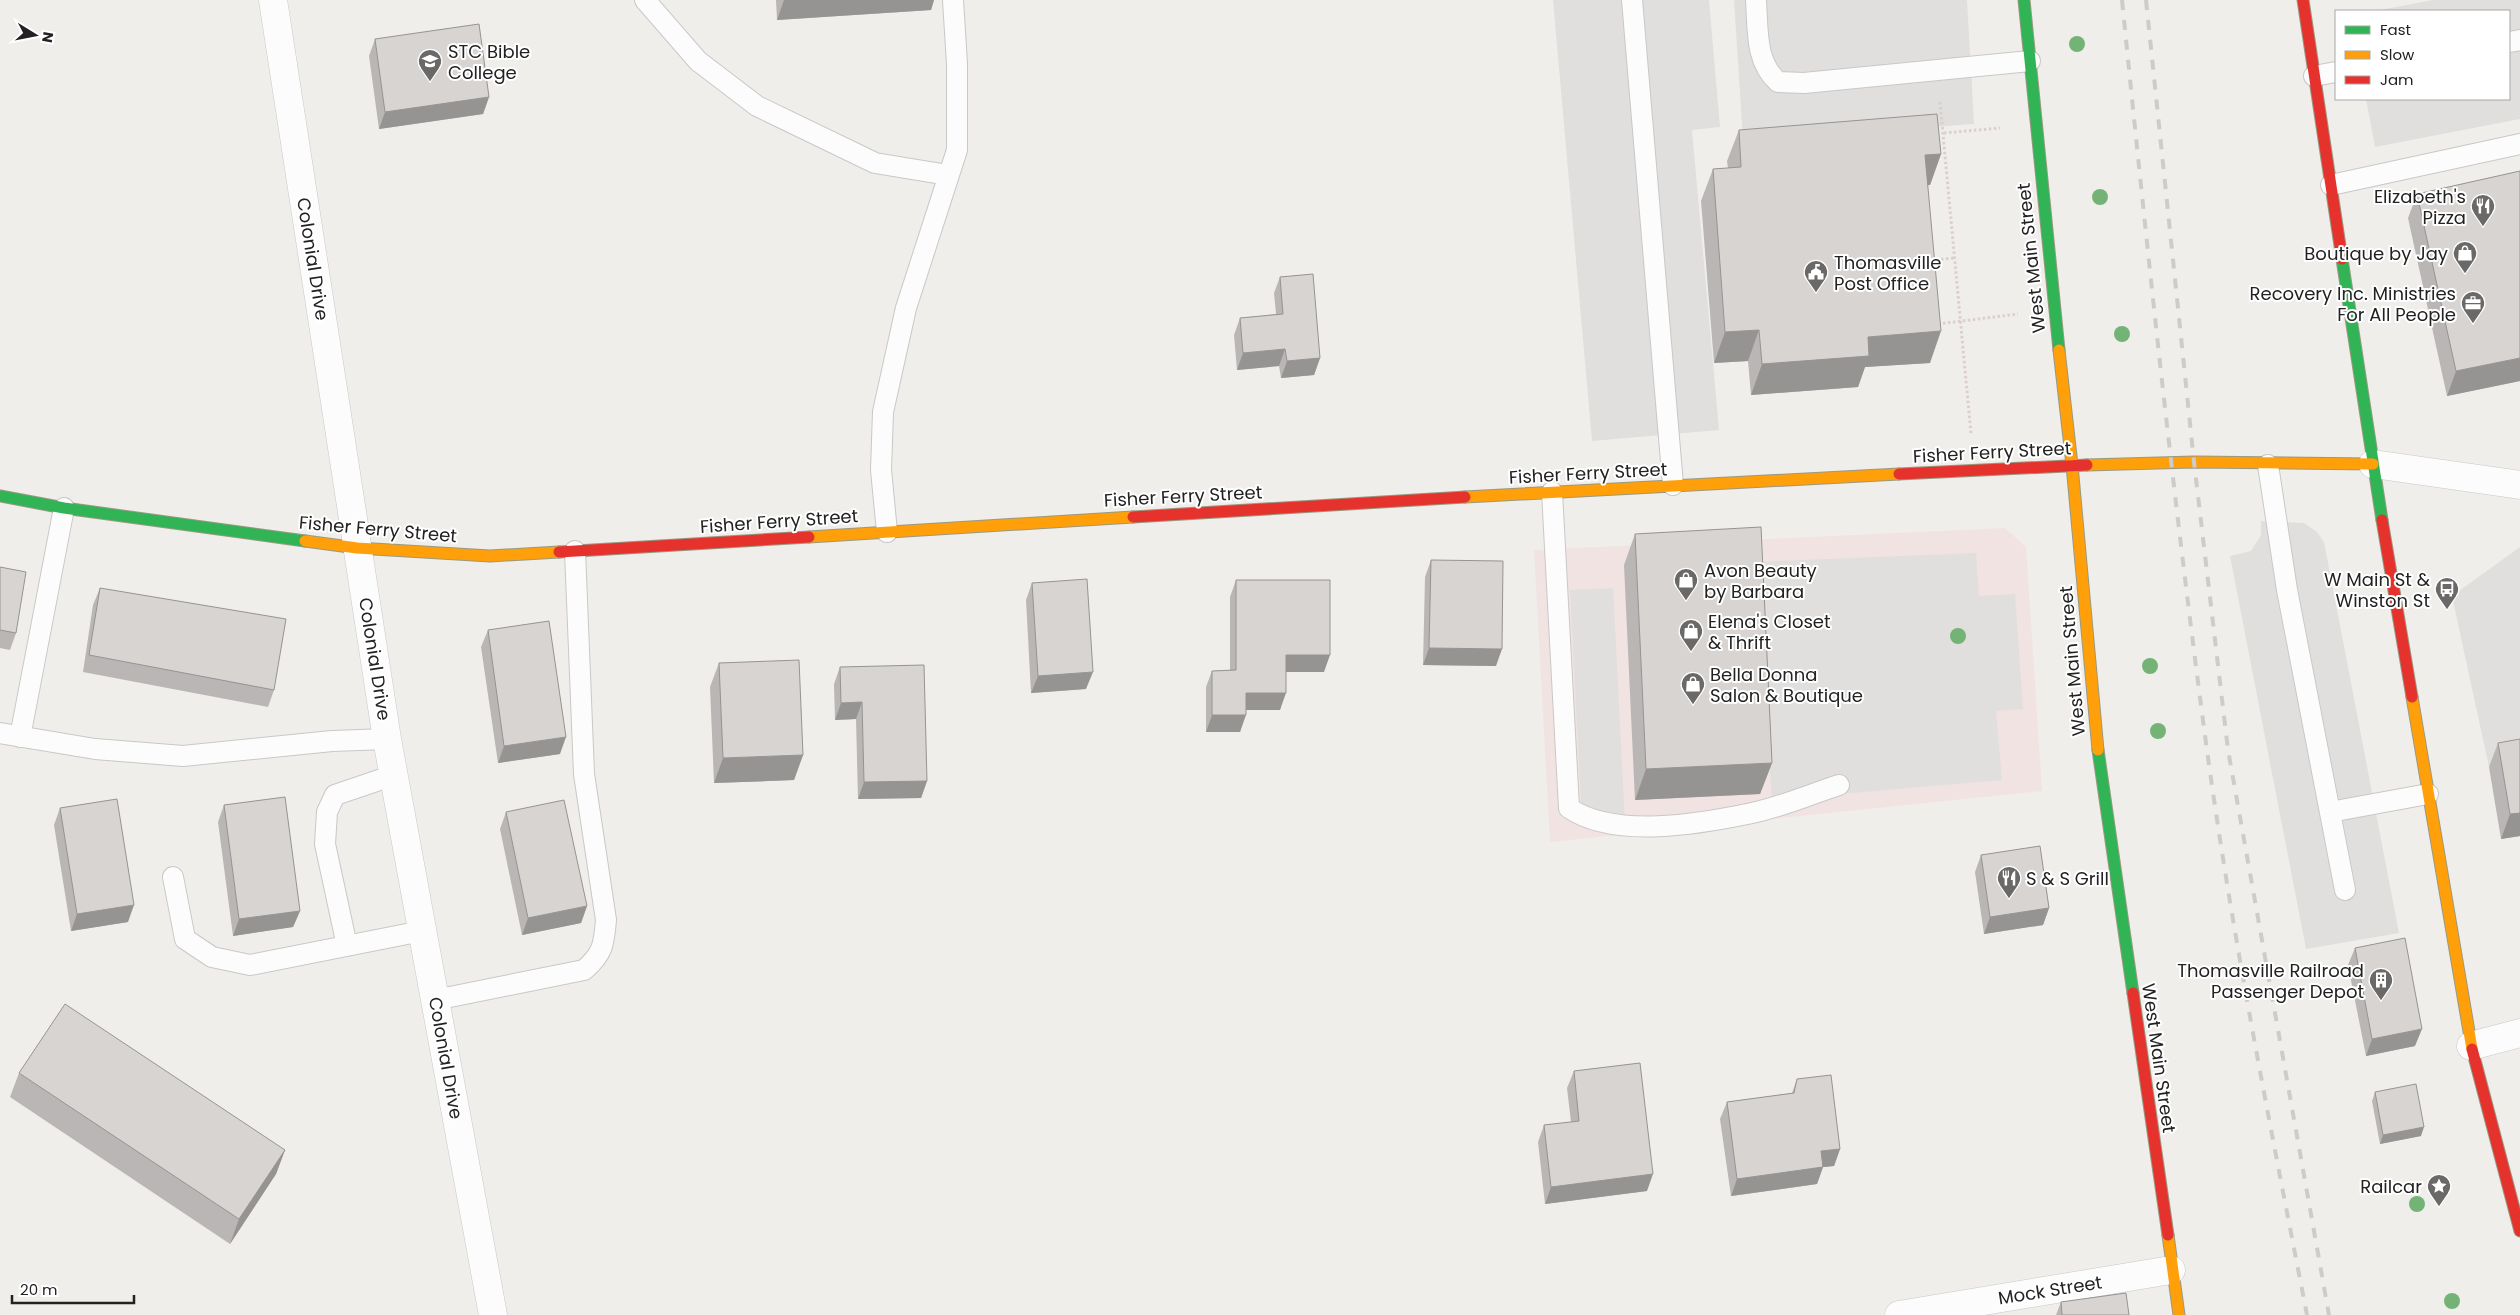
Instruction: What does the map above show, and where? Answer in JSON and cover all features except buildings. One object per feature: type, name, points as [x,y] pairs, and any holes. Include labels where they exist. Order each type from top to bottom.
[{"type":"street","name":"Colonial Drive","points":[[273,0],[387,739],[493,1315]]},
{"type":"street","name":"West Main Street","points":[[2024,0],[2054,310],[2072,465],[2096,740],[2179,1315]]},
{"type":"street","points":[[2303,0],[2373,464],[2471,1046],[2520,1231]]},
{"type":"street","name":"Fisher Ferry Street","points":[[0,496],[64,508],[357,548],[490,556],[1552,492],[2072,465],[2194,462],[2268,465],[2373,464]]},
{"type":"street","points":[[2373,464],[2520,485]]},
{"type":"street","points":[[2471,1046],[2520,1033]]},
{"type":"street","name":"Mock Street","points":[[1899,1315],[2171,1270]]},
{"type":"lane","points":[[645,0],[698,61],[757,106],[875,163],[948,176]]},
{"type":"lane","points":[[887,532],[881,470],[882,412],[906,308],[957,150],[957,64],[953,0]]},
{"type":"lane","points":[[1632,0],[1673,486]]},
{"type":"lane","points":[[1756,0],[1761,60],[1768,73],[1778,82],[1804,83],[2030,60]]},
{"type":"lane","points":[[2314,76],[2335,72]]},
{"type":"lane","points":[[2331,185],[2520,144]]},
{"type":"lane","points":[[2268,465],[2287,590],[2345,890]]},
{"type":"lane","points":[[1552,492],[1568,808],[1581,816],[1605,822],[1637,826],[1689,824],[1753,813],[1839,785]]},
{"type":"lane","points":[[20,737],[64,508]]},
{"type":"lane","points":[[435,1000],[584,970],[598,958],[604,941],[606,920],[584,774],[576,551]]},
{"type":"lane","points":[[0,734],[96,749],[183,756],[332,741],[387,739]]},
{"type":"lane","points":[[347,946],[325,844],[327,812],[336,795],[394,775]]},
{"type":"lane","points":[[2330,812],[2428,794]]},
{"type":"lane","points":[[174,877],[185,939],[212,957],[250,965],[422,931]]},
{"type":"path","points":[[1935,69],[1944,133],[1974,471]]},
{"type":"path","points":[[1944,133],[2035,124]]},
{"type":"path","points":[[1929,260],[1955,258]]},
{"type":"path","points":[[1935,325],[2054,310]]},
{"type":"shaded area","points":[[1553,0],[1709,0],[1720,127],[1692,130],[1719,430],[1592,441]]},
{"type":"shaded area","points":[[1734,0],[1967,0],[1974,124],[1743,140]]},
{"type":"shaded area","points":[[2433,0],[2520,0],[2520,119],[2375,147],[2366,100],[2510,100],[2510,10],[2380,10]]},
{"type":"shaded area","points":[[2261,521],[2304,523],[2317,532],[2324,542],[2399,933],[2306,949],[2230,556],[2251,551],[2261,535]]},
{"type":"shaded area","points":[[2005,528],[2026,547],[2042,791],[1550,842],[1534,550]]},
{"type":"shaded area","points":[[2520,547],[2520,762],[2489,767],[2452,596]]},
{"type":"shaded area","points":[[1976,553],[1979,596],[2015,594],[2023,709],[1996,711],[2002,780],[1772,800],[1755,562]]},
{"type":"shaded area","points":[[1613,588],[1625,821],[1582,823],[1570,590]]},
{"type":"railway","points":[[2122,0],[2182,558],[2216,815],[2266,1101],[2307,1315]]},
{"type":"railway","points":[[2146,0],[2194,462],[2228,750],[2329,1315]]},
{"type":"traffic: fast","points":[[2024,0],[2059,350]]},
{"type":"traffic: fast","points":[[2342,259],[2382,520]]},
{"type":"traffic: fast","points":[[0,496],[64,508],[305,541]]},
{"type":"traffic: fast","points":[[2098,750],[2133,993]]},
{"type":"traffic: slow","points":[[2059,350],[2072,465],[2098,750]]},
{"type":"traffic: slow","points":[[2087,465],[2194,462],[2373,464]]},
{"type":"traffic: slow","points":[[1465,497],[1899,474]]},
{"type":"traffic: slow","points":[[809,537],[1133,517]]},
{"type":"traffic: slow","points":[[305,541],[357,548],[490,556],[559,552]]},
{"type":"traffic: slow","points":[[2412,697],[2472,1049]]},
{"type":"traffic: slow","points":[[2168,1235],[2179,1315]]},
{"type":"traffic: jam","points":[[2303,0],[2342,259]]},
{"type":"traffic: jam","points":[[1899,474],[2087,465]]},
{"type":"traffic: jam","points":[[1133,517],[1465,497]]},
{"type":"traffic: jam","points":[[2382,520],[2412,697]]},
{"type":"traffic: jam","points":[[559,552],[809,537]]},
{"type":"traffic: jam","points":[[2133,993],[2168,1235]]},
{"type":"traffic: jam","points":[[2472,1049],[2520,1231]]},
{"type":"place","name":"STC Bible College","points":[[430,82]]},
{"type":"place","name":"Elizabeth's Pizza","points":[[2483,227]]},
{"type":"place","name":"Boutique by Jay","points":[[2465,274]]},
{"type":"place","name":"Thomasville Post Office","points":[[1816,293]]},
{"type":"place","name":"Recovery Inc. Ministries For All People","points":[[2473,324]]},
{"type":"place","name":"Avon Beauty by Barbara","points":[[1686,601]]},
{"type":"place","name":"W Main St & Winston St","points":[[2447,610]]},
{"type":"place","name":"Elena's Closet & Thrift","points":[[1691,652]]},
{"type":"place","name":"Bella Donna Salon & Boutique","points":[[1693,705]]},
{"type":"place","name":"S & S Grill","points":[[2009,899]]},
{"type":"place","name":"Thomasville Railroad Passenger Depot","points":[[2381,1001]]},
{"type":"place","name":"Railcar","points":[[2439,1207]]}]
